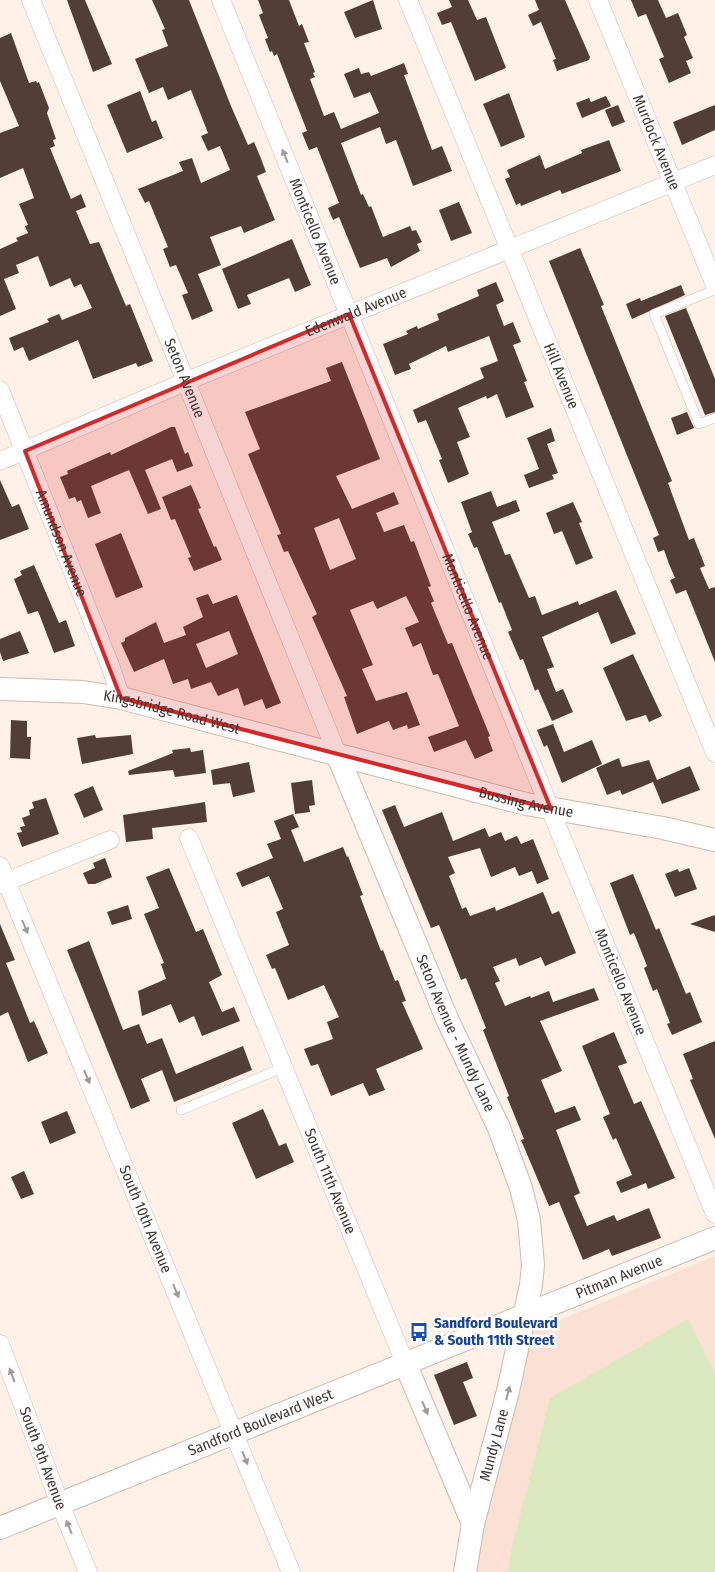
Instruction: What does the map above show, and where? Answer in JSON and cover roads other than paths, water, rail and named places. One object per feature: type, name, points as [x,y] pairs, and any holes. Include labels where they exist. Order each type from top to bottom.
[{"type":"street","name":"Seton Avenue","points":[[30,0],[187,381],[338,756]]},
{"type":"street","name":"Monticello Avenue","points":[[221,0],[715,1214]]},
{"type":"street","name":"Hill Avenue","points":[[408,0],[715,753]]},
{"type":"street","name":"Murdock Avenue","points":[[598,0],[715,285]]},
{"type":"street","name":"Edenwald Avenue","points":[[0,461],[187,381],[715,165]]},
{"type":"street","name":"Amundson Avenue","points":[[0,390],[26,451],[110,665],[121,698]]},
{"type":"street","name":"Kingsbridge Road West","points":[[0,689],[83,692],[121,698],[338,756]]},
{"type":"street","name":"Bussing Avenue","points":[[338,756],[551,809],[663,828],[715,840]]},
{"type":"street","name":"Seton Avenue - Mundy Lane","points":[[338,756],[448,1021],[499,1128],[521,1188],[529,1220],[533,1265],[531,1285],[523,1318]]},
{"type":"street","name":"South 11th Avenue","points":[[188,838],[473,1524]]},
{"type":"street","points":[[2,877],[110,840]]},
{"type":"street","name":"South 10th Avenue","points":[[2,877],[235,1432],[291,1572]]},
{"type":"street","name":"Pitman Avenue","points":[[523,1318],[715,1238]]},
{"type":"street","name":"Sandford Boulevard West","points":[[0,1528],[405,1363],[523,1318]]},
{"type":"street","name":"Mundy Lane","points":[[465,1572],[473,1524],[508,1391],[523,1318]]},
{"type":"street","name":"South 9th Avenue","points":[[0,1344],[60,1504],[88,1572]]},
{"type":"lane","points":[[715,290],[654,314],[700,424],[715,418]]},
{"type":"lane","points":[[181,1110],[282,1068]]},
{"type":"place","name":"Sandford Boulevard & South 11th Street","points":[[419,1332]]}]
